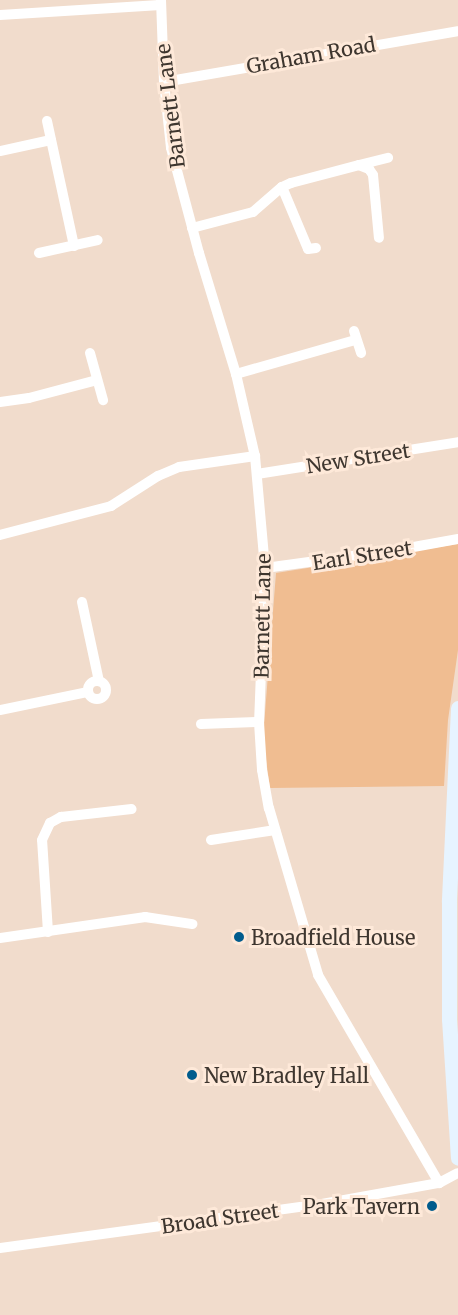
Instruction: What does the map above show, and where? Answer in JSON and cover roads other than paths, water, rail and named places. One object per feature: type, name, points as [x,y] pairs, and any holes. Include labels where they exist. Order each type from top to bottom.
[{"type":"street","points":[[45,0],[46,12]]},
{"type":"street","points":[[0,15],[161,2]]},
{"type":"street","name":"Barnett Lane","points":[[161,2],[164,82],[171,147],[192,228],[236,374],[255,456],[265,568],[259,722],[262,770],[275,830],[318,975],[439,1183]]},
{"type":"street","name":"Graham Road","points":[[164,82],[458,31]]},
{"type":"street","points":[[47,121],[74,246]]},
{"type":"street","points":[[0,151],[51,140]]},
{"type":"street","points":[[192,228],[253,212],[282,187],[314,175],[388,158]]},
{"type":"street","points":[[359,165],[369,169],[373,175],[379,238]]},
{"type":"street","points":[[282,187],[308,249],[316,248]]},
{"type":"street","points":[[39,253],[98,240]]},
{"type":"street","points":[[236,374],[354,335],[360,353]]},
{"type":"street","points":[[90,353],[103,400]]},
{"type":"street","points":[[0,402],[29,398],[97,380]]},
{"type":"street","name":"New Street","points":[[257,474],[458,442]]},
{"type":"street","points":[[0,536],[111,506],[158,476],[179,467],[255,456]]},
{"type":"street","name":"Earl Street","points":[[265,568],[397,550],[458,539]]},
{"type":"street","points":[[82,602],[99,681],[105,686],[104,696],[94,698],[88,692]]},
{"type":"street","points":[[88,692],[91,683],[99,681]]},
{"type":"street","points":[[0,710],[88,692]]},
{"type":"street","points":[[458,708],[449,902],[458,1158]]},
{"type":"street","points":[[201,724],[259,722]]},
{"type":"street","points":[[48,932],[42,840],[45,830],[50,823],[61,817],[116,816],[132,809]]},
{"type":"street","points":[[211,840],[275,830]]},
{"type":"street","points":[[0,938],[145,917],[192,924]]},
{"type":"street","points":[[439,1183],[458,1173]]},
{"type":"street","name":"Broad Street","points":[[0,1248],[322,1204],[439,1183]]},
{"type":"place","name":"Broadfield House","points":[[239,937]]},
{"type":"place","name":"New Bradley Hall","points":[[192,1075]]},
{"type":"place","name":"Park Tavern","points":[[432,1206]]}]
